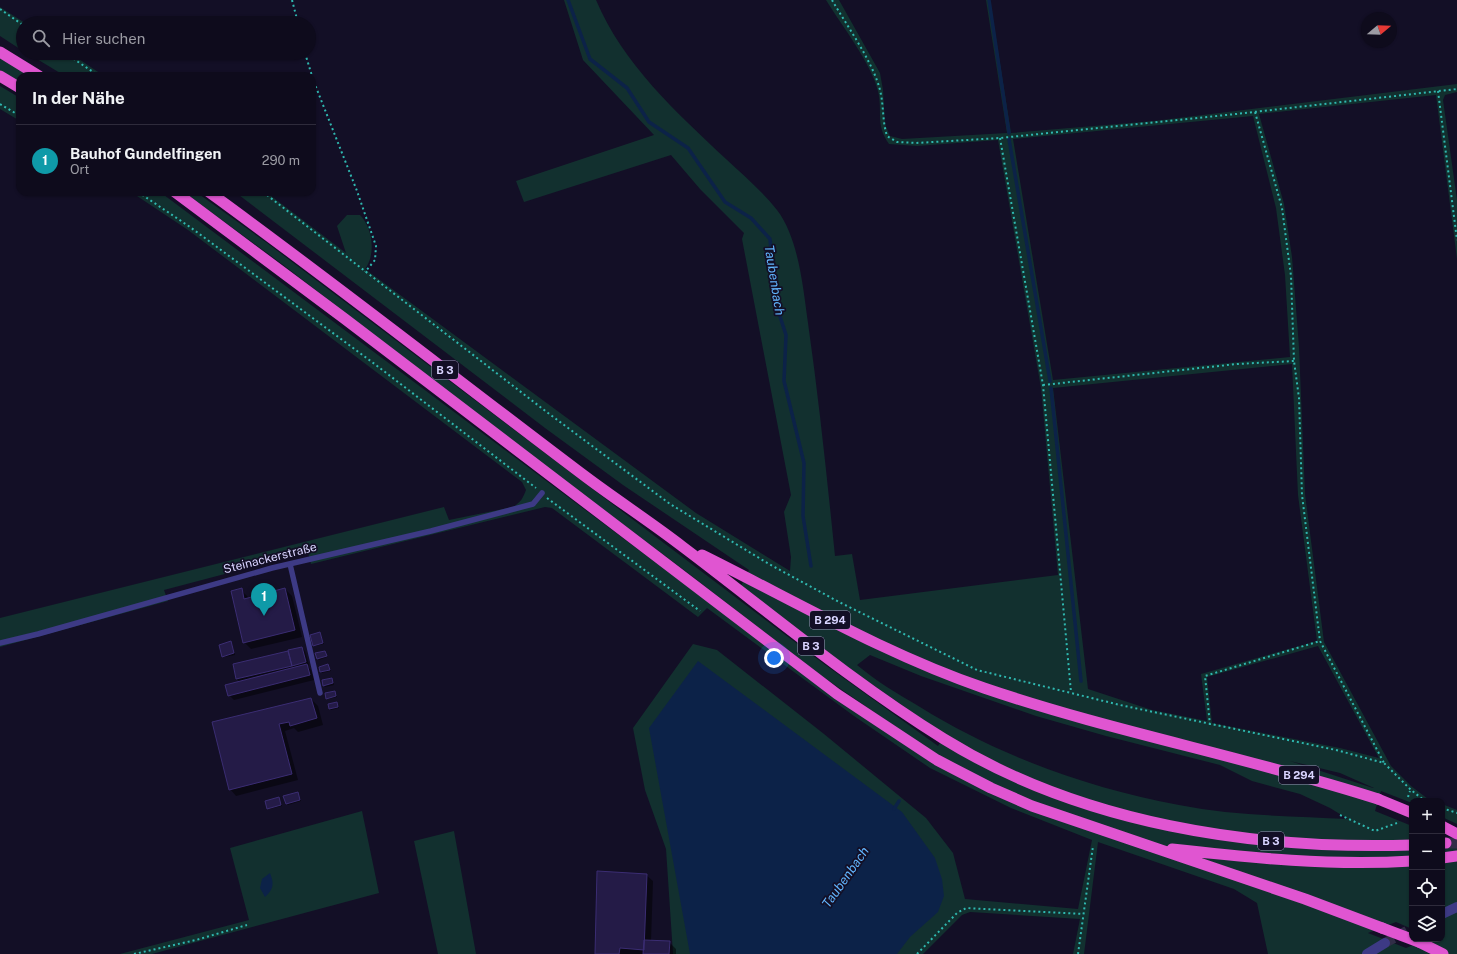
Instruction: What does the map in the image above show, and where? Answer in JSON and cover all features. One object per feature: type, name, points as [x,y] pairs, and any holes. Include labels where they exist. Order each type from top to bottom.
[{"type":"highway","points":[[0,52],[32,72]]},
{"type":"highway","points":[[0,76],[16,86]]},
{"type":"highway","name":"B 3","points":[[180,196],[345,318],[837,694],[937,760],[991,788],[1053,814],[1152,846],[1307,862],[1342,863],[1409,861]]},
{"type":"highway","name":"B 3","points":[[214,196],[589,479],[682,546],[849,674],[944,739],[1017,777],[1085,803],[1132,817],[1186,828],[1278,842],[1353,846],[1409,845]]},
{"type":"highway","name":"B 294","points":[[682,546],[882,647],[982,687],[1106,725],[1280,770],[1378,800],[1409,812]]},
{"type":"highway","points":[[1445,828],[1457,834]]},
{"type":"highway","points":[[1152,846],[1382,928],[1419,942],[1443,954]]},
{"type":"highway","points":[[1445,858],[1457,856]]},
{"type":"street","points":[[1445,913],[1457,907]]},
{"type":"street","points":[[1367,954],[1385,943]]},
{"type":"lane","name":"Steinackerstraße","points":[[0,643],[38,634],[290,564],[431,531],[533,504],[542,493]]},
{"type":"lane","points":[[290,564],[320,693]]},
{"type":"path","points":[[292,0],[296,16]]},
{"type":"path","points":[[832,0],[875,75],[881,92],[883,122],[887,136],[898,142],[916,143],[1000,138],[1255,112],[1457,89]]},
{"type":"path","points":[[0,9],[16,20]]},
{"type":"path","points":[[76,60],[94,72]]},
{"type":"path","points":[[307,60],[311,72]]},
{"type":"path","points":[[316,86],[358,191],[376,246],[375,260],[366,272]]},
{"type":"path","points":[[1438,91],[1457,240]]},
{"type":"path","points":[[0,104],[16,114]]},
{"type":"path","points":[[1255,112],[1282,208],[1291,276],[1294,361],[1299,398],[1302,495],[1320,641],[1384,763],[1410,790],[1421,798]]},
{"type":"path","points":[[1000,138],[1044,385],[1071,692]]},
{"type":"path","points":[[144,196],[190,227],[372,362],[522,476],[542,493],[700,611]]},
{"type":"path","points":[[268,196],[548,413],[670,504],[769,564],[839,602],[977,670],[1120,705],[1210,725],[1336,750],[1384,763]]},
{"type":"path","points":[[1044,385],[1237,364],[1294,361]]},
{"type":"path","points":[[1210,725],[1205,676],[1320,641]]},
{"type":"path","points":[[1408,797],[1410,790]]},
{"type":"path","points":[[1445,809],[1457,813]]},
{"type":"path","points":[[1340,815],[1375,831],[1397,823]]},
{"type":"path","points":[[1078,954],[1093,846]]},
{"type":"path","points":[[917,954],[957,913],[966,908],[1083,914]]},
{"type":"path","points":[[134,954],[196,940],[247,925]]},
{"type":"green space","points":[[564,0],[596,0],[607,23],[621,45],[652,86],[688,123],[759,190],[777,210],[790,235],[799,264],[812,352],[835,556],[852,554],[860,600],[1058,575],[1041,388],[998,140],[917,146],[889,144],[882,130],[878,91],[874,80],[863,57],[826,0],[839,0],[880,73],[883,90],[885,124],[890,136],[902,139],[1007,133],[986,0],[990,0],[1011,133],[1154,121],[1457,84],[1457,92],[1445,95],[1443,100],[1457,200],[1457,259],[1436,95],[1259,114],[1284,204],[1292,257],[1299,347],[1305,494],[1324,642],[1391,766],[1411,786],[1427,798],[1409,798],[1409,802],[1381,791],[1375,811],[1409,825],[1409,928],[1396,922],[1368,933],[1406,948],[1421,942],[1445,942],[1445,840],[1457,846],[1457,954],[1268,954],[1257,903],[1234,889],[1098,842],[1084,954],[1073,954],[1080,919],[970,912],[962,915],[923,954],[673,954],[666,849],[645,790],[633,728],[693,644],[717,650],[824,734],[926,818],[953,853],[965,899],[1078,909],[1092,840],[1011,808],[930,768],[854,716],[707,608],[698,617],[552,508],[545,507],[311,564],[308,552],[164,590],[168,601],[0,647],[0,618],[444,507],[449,520],[513,507],[521,500],[526,490],[522,482],[188,230],[137,196],[165,196],[711,604],[927,760],[932,752],[819,674],[282,264],[189,196],[202,196],[267,243],[824,664],[938,746],[945,735],[850,669],[741,586],[749,570],[623,485],[545,428],[240,196],[271,196],[346,253],[337,226],[347,215],[360,215],[368,227],[372,242],[371,256],[365,269],[696,513],[790,571],[791,557],[784,512],[791,495],[742,239],[744,233],[700,189],[671,155],[524,202],[516,181],[654,135],[583,60]],"holes":[[[1253,116],[1276,208],[1285,275],[1290,357],[1053,380],[1013,139]],[[1292,364],[1298,495],[1317,641],[1201,674],[1207,721],[1152,710],[1088,689],[1053,388]],[[1318,646],[1379,758],[1340,748],[1212,723],[1207,677]],[[870,655],[921,676],[1036,716],[1106,736],[1220,765],[1252,781],[1300,794],[1330,808],[1348,819],[1263,815],[1200,809],[1145,798],[1045,768],[981,741],[950,725],[887,687],[857,665]],[[1290,761],[1340,773],[1374,788],[1373,788]]]},
{"type":"green space","points":[[0,7],[16,17],[16,46],[0,36]]},
{"type":"green space","points":[[0,57],[24,72],[16,72],[16,80],[0,70]]},
{"type":"green space","points":[[39,60],[80,60],[98,72],[58,72]]},
{"type":"green space","points":[[0,86],[16,96],[16,119],[0,109]]},
{"type":"green space","points":[[1445,805],[1457,810],[1457,824],[1445,818]]},
{"type":"green space","points":[[362,811],[379,893],[152,954],[120,954],[249,920],[230,848]]},
{"type":"green space","points":[[454,831],[476,954],[438,954],[414,841]]},
{"type":"water","points":[[698,661],[902,812],[935,858],[942,879],[944,896],[938,912],[910,937],[897,954],[690,954],[649,728]]},
{"type":"water","points":[[270,873],[272,889],[265,897],[260,888],[262,879]]},
{"type":"building","points":[[242,588],[244,599],[285,588],[295,630],[243,643],[231,591]]},
{"type":"building","points":[[320,632],[323,643],[313,646],[310,635]]},
{"type":"building","points":[[231,641],[234,653],[222,657],[219,645]]},
{"type":"building","points":[[302,647],[306,662],[292,666],[288,650]]},
{"type":"building","points":[[288,651],[292,666],[236,679],[233,664]]},
{"type":"building","points":[[325,651],[327,656],[317,659],[315,653]]},
{"type":"building","points":[[307,664],[310,675],[228,696],[225,685]]},
{"type":"building","points":[[328,664],[330,670],[320,672],[319,667]]},
{"type":"building","points":[[332,678],[333,683],[323,686],[322,680]]},
{"type":"building","points":[[335,691],[336,696],[326,699],[325,693]]},
{"type":"building","points":[[311,698],[317,718],[290,726],[289,722],[279,724],[292,774],[229,790],[212,722]]},
{"type":"building","points":[[337,702],[338,707],[329,709],[328,704]]},
{"type":"building","points":[[298,792],[300,800],[286,804],[283,796]]},
{"type":"building","points":[[279,797],[281,805],[267,809],[265,801]]},
{"type":"building","points":[[597,871],[647,874],[644,950],[620,948],[619,954],[595,954]]},
{"type":"building","points":[[644,940],[670,941],[669,954],[643,954]]},
{"type":"waterway","name":"Taubenbach","points":[[568,0],[590,59],[627,88],[649,122],[688,148],[725,202],[751,218],[770,239],[776,304],[786,335],[784,381],[804,463],[803,516],[811,566]]},
{"type":"waterway","points":[[989,0],[1009,133]]},
{"type":"waterway","points":[[1009,139],[1050,381]]},
{"type":"waterway","points":[[1051,388],[1081,681]]},
{"type":"waterway","name":"Taubenbach","points":[[894,809],[899,801]]},
{"type":"tunnel","points":[[1446,843],[1457,843]]},
{"type":"tunnel","points":[[1385,943],[1409,930]]},
{"type":"place","name":"Bauhof Gundelfingen","points":[[264,616]]}]
